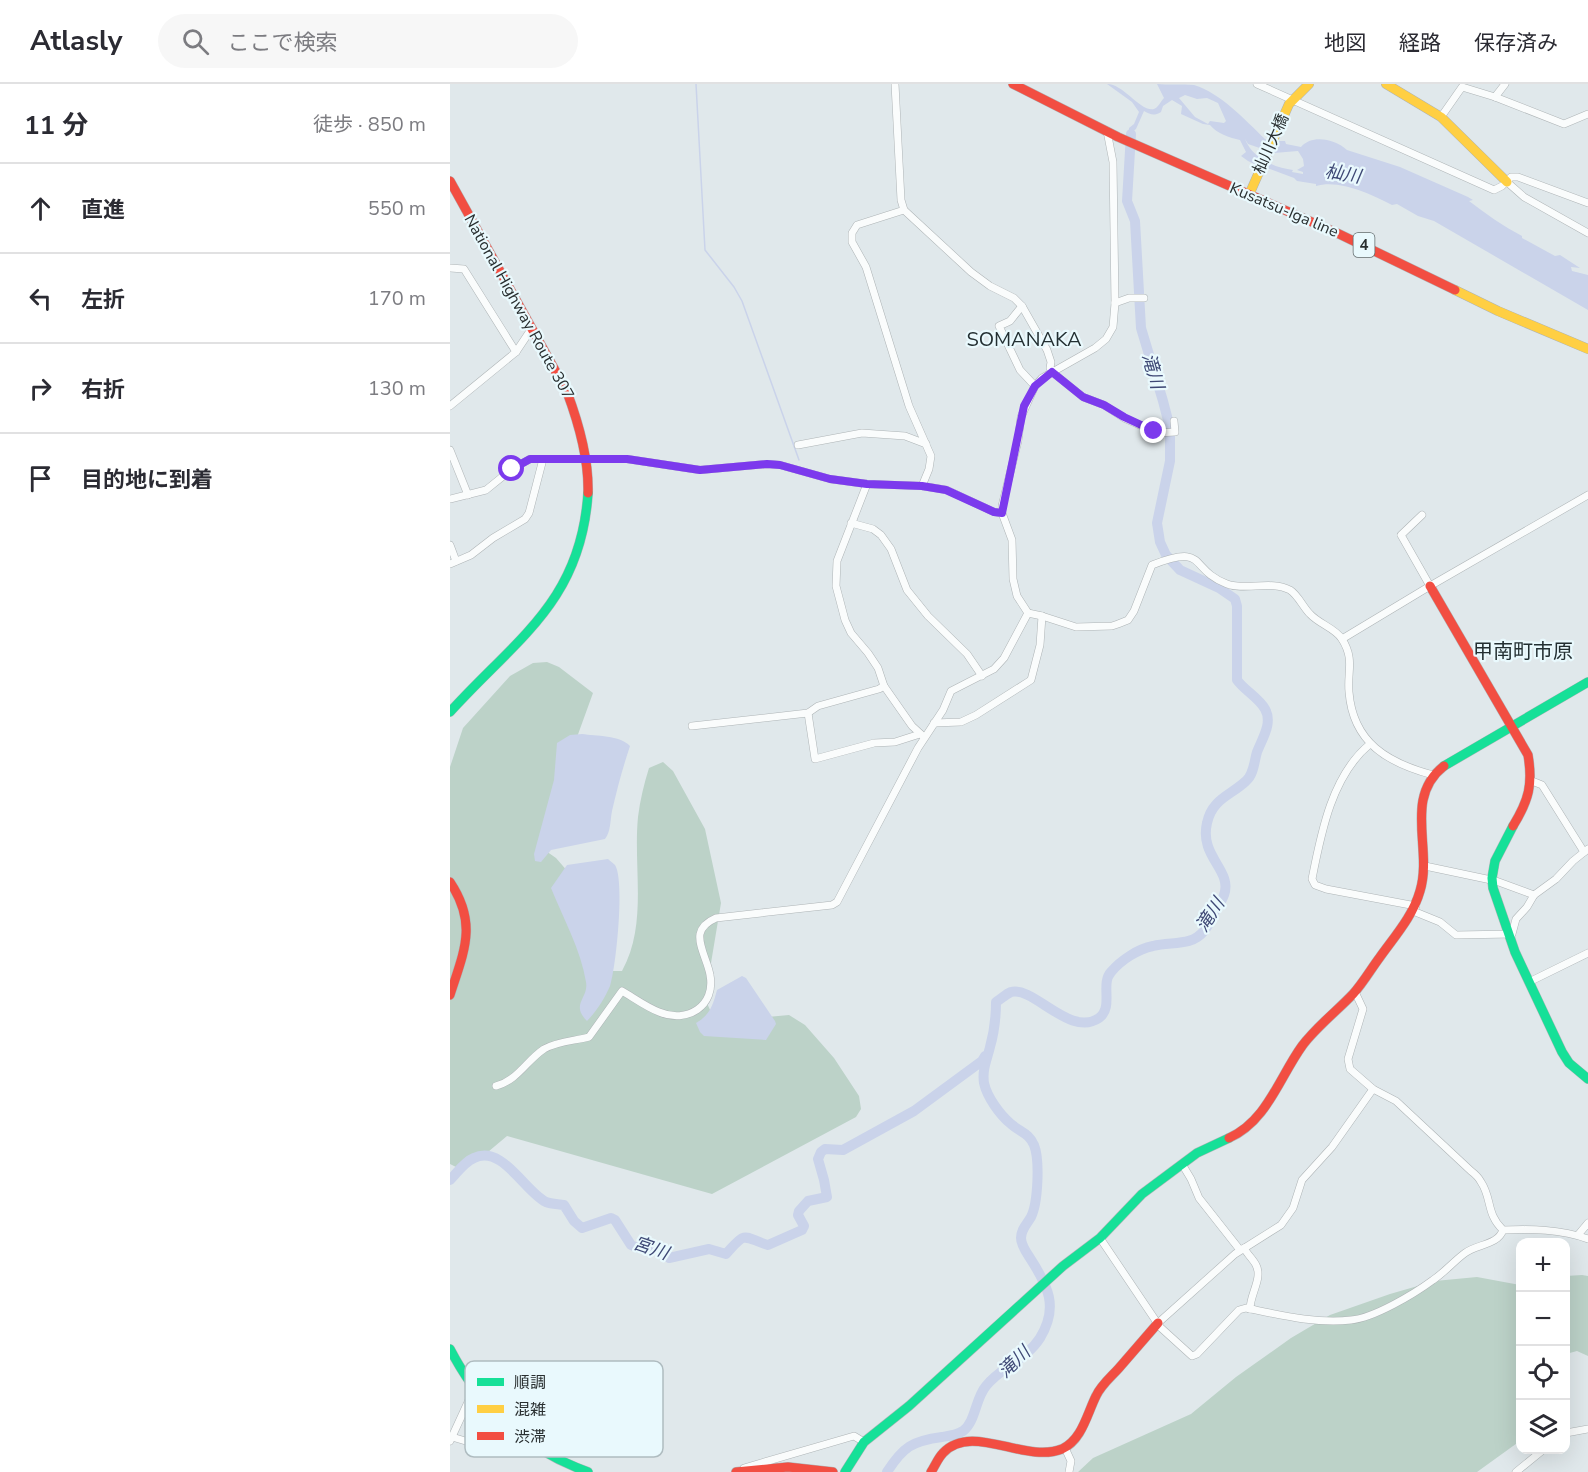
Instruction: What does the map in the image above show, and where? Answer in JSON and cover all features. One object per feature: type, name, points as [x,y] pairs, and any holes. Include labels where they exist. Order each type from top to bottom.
[{"type":"main road","name":"Kusatsu-Iga line","points":[[1013,84],[1118,137],[1405,264],[1498,311],[1588,349]]},
{"type":"main road","points":[[1290,102],[1309,84]]},
{"type":"main road","points":[[1386,84],[1441,117],[1507,182]]},
{"type":"main road","name":"杣川大橋","points":[[1249,195],[1290,102]]},
{"type":"main road","name":"National Highway Route 307","points":[[450,181],[567,392],[578,420],[588,488],[584,525],[574,562],[562,587],[541,618],[450,712]]},
{"type":"main road","points":[[1430,586],[1528,754],[1533,768],[1531,792],[1497,857],[1492,880],[1494,894],[1529,982],[1569,1063],[1588,1079]]},
{"type":"main road","points":[[845,1472],[864,1442],[909,1406],[1063,1266],[1100,1238],[1142,1194],[1201,1151],[1252,1124],[1303,1045],[1355,992],[1414,909],[1425,866],[1420,823],[1421,808],[1433,775],[1450,762],[1588,682]]},
{"type":"main road","points":[[450,882],[465,909],[468,931],[450,995]]},
{"type":"main road","points":[[931,1472],[943,1453],[962,1442],[984,1441],[1038,1454],[1056,1452],[1065,1448],[1082,1428],[1092,1401],[1100,1389],[1158,1323]]},
{"type":"main road","points":[[450,1349],[465,1374]]},
{"type":"main road","points":[[551,1457],[576,1470],[588,1472]]},
{"type":"main road","points":[[735,1472],[771,1468],[816,1469],[833,1472]]},
{"type":"street","points":[[895,84],[901,200],[904,210],[971,272],[1014,298],[1022,306],[1047,350],[1052,372],[1083,397],[1161,434],[1175,432],[1174,421]]},
{"type":"street","points":[[1257,84],[1290,102],[1494,189],[1511,177],[1518,177],[1588,203]]},
{"type":"street","points":[[1495,97],[1505,84]]},
{"type":"street","points":[[1441,117],[1462,87],[1495,97],[1564,124],[1588,114]]},
{"type":"street","points":[[1028,614],[1017,596],[1013,579],[1012,540],[1002,513],[1002,506],[1018,441],[1021,417],[1035,386],[1052,372],[1083,356],[1106,339],[1113,327],[1115,303],[1113,152],[1107,131]]},
{"type":"street","points":[[1507,182],[1524,197],[1588,233]]},
{"type":"street","points":[[904,210],[857,225],[852,233],[852,242],[866,267],[909,406],[931,456],[929,469],[922,486]]},
{"type":"street","points":[[450,268],[464,269],[516,352]]},
{"type":"street","points":[[1115,303],[1129,298],[1143,298]]},
{"type":"street","points":[[1022,306],[1010,321],[999,326],[1020,370],[1035,386]]},
{"type":"street","points":[[450,406],[516,352],[532,328]]},
{"type":"street","points":[[798,445],[862,433],[904,436],[926,444]]},
{"type":"street","points":[[450,450],[468,495]]},
{"type":"street","points":[[450,544],[453,562],[471,555],[493,538],[525,519],[529,513],[543,459]]},
{"type":"street","points":[[450,499],[486,490],[525,461],[627,459],[700,470],[767,464],[780,465],[830,479],[946,490],[994,512],[1002,513]]},
{"type":"street","points":[[867,484],[837,561],[836,586],[851,633],[878,668],[884,686],[922,736]]},
{"type":"street","points":[[1342,639],[1588,495]]},
{"type":"street","points":[[1422,515],[1401,535],[1430,586]]},
{"type":"street","points":[[851,524],[873,529],[881,535],[891,549],[907,590],[928,616],[967,654],[982,676]]},
{"type":"street","points":[[1028,614],[1076,627],[1118,624],[1128,620],[1134,611],[1152,565],[1189,556],[1197,560],[1212,576],[1228,585],[1283,587],[1293,592],[1309,614],[1342,639],[1349,655],[1351,669],[1349,690],[1351,706],[1370,744],[1379,753],[1414,770],[1433,775]]},
{"type":"street","points":[[496,1086],[512,1080],[543,1050],[560,1043],[589,1037],[622,991],[666,1015],[689,1014],[703,1007],[707,1000],[711,978],[700,936],[705,924],[710,920],[832,905],[837,902],[922,736],[934,723],[951,691],[994,669],[1004,658],[1028,614]]},
{"type":"street","points":[[934,723],[961,722],[1031,680],[1040,645],[1042,616]]},
{"type":"street","points":[[692,726],[808,713],[818,706],[884,686]]},
{"type":"street","points":[[808,713],[815,759],[874,743],[895,742],[922,736]]},
{"type":"street","points":[[1370,744],[1342,779],[1324,830],[1312,879],[1315,885],[1326,889],[1414,909],[1440,922],[1456,935],[1512,934],[1516,919],[1527,908],[1534,895],[1556,879],[1586,850],[1542,785],[1532,782]]},
{"type":"street","points":[[1425,866],[1492,880],[1534,895]]},
{"type":"street","points":[[1529,982],[1588,953]]},
{"type":"street","points":[[1355,992],[1363,1009],[1348,1064],[1354,1074],[1373,1089],[1396,1101],[1435,1135],[1482,1182],[1490,1214],[1503,1230],[1528,1228],[1578,1235],[1588,1239]]},
{"type":"street","points":[[1158,1323],[1242,1249],[1281,1225],[1293,1208],[1302,1180],[1332,1147],[1373,1089]]},
{"type":"street","points":[[1182,1164],[1199,1198],[1257,1266],[1259,1276],[1250,1297],[1250,1309]]},
{"type":"street","points":[[1578,1235],[1588,1223]]},
{"type":"street","points":[[1100,1238],[1160,1327],[1192,1356],[1197,1354],[1232,1314],[1239,1310],[1250,1309],[1292,1318],[1330,1321],[1353,1320],[1373,1315],[1434,1280],[1474,1248],[1494,1241],[1501,1236],[1503,1230]]},
{"type":"street","points":[[451,1439],[465,1409]]},
{"type":"street","points":[[1570,1432],[1588,1430]]},
{"type":"street","points":[[735,1472],[854,1436],[864,1442]]},
{"type":"street","points":[[1065,1448],[1071,1461],[1069,1472]]},
{"type":"street","points":[[1516,1472],[1537,1454]]},
{"type":"green space","points":[[547,662],[559,667],[593,693],[539,842],[543,849],[556,858],[569,873],[610,971],[622,971],[635,934],[640,804],[649,768],[663,762],[673,771],[705,829],[721,903],[705,999],[711,1012],[755,1018],[789,1015],[805,1025],[834,1058],[859,1096],[861,1109],[856,1117],[712,1194],[507,1136],[476,1162],[458,1168],[450,1164],[450,767],[463,728],[510,676],[533,663]]},
{"type":"green space","points":[[1570,1276],[1588,1276],[1588,1356],[1577,1351],[1570,1353]]},
{"type":"green space","points":[[1477,1277],[1516,1284],[1516,1444],[1477,1472],[1078,1472],[1093,1458],[1191,1414],[1236,1377],[1291,1338],[1330,1315],[1435,1281]]},
{"type":"water","name":"杣川","points":[[1107,84],[1120,88],[1149,109],[1154,109],[1164,98],[1157,84],[1194,85],[1214,94],[1241,115],[1265,139],[1285,141],[1286,144],[1301,147],[1311,140],[1330,141],[1347,150],[1400,167],[1468,197],[1473,200],[1469,201],[1522,238],[1555,256],[1560,255],[1580,268],[1571,267],[1572,271],[1588,275],[1588,310],[1434,221],[1418,216],[1397,204],[1392,205],[1365,192],[1345,186],[1325,184],[1316,186],[1316,184],[1297,181],[1248,161],[1241,156],[1246,152],[1240,140],[1224,135],[1210,125],[1181,114],[1182,106],[1172,100],[1163,106],[1159,113],[1152,115],[1144,111],[1136,129],[1132,132],[1132,150],[1129,145],[1129,128],[1134,124],[1139,112],[1132,102]],"holes":[[[1185,95],[1197,99],[1207,98],[1218,103],[1226,121],[1224,123],[1210,121],[1208,124],[1195,117],[1179,98]],[[1245,139],[1248,144],[1274,153],[1298,151],[1304,166],[1297,170],[1303,174],[1265,161],[1253,152],[1248,146]]]},
{"type":"water","points":[[582,734],[614,738],[630,746],[608,833],[605,839],[551,850],[541,862],[535,861],[534,854],[554,780],[557,743],[570,735]]},
{"type":"water","points":[[608,859],[615,865],[619,888],[615,962],[608,991],[587,1021],[580,1010],[586,988],[584,970],[551,888],[567,865]]},
{"type":"water","points":[[742,976],[746,978],[775,1021],[776,1024],[766,1040],[704,1036],[696,1023],[705,1017],[717,990]]},
{"type":"waterway","points":[[696,84],[705,250],[742,301],[799,460]]},
{"type":"waterway","name":"滝川","points":[[887,1472],[898,1457],[916,1443],[963,1431],[971,1422],[982,1391],[992,1379],[1034,1346],[1046,1327],[1049,1316],[1050,1306],[1046,1287],[1021,1241],[1022,1232],[1033,1211],[1037,1192],[1036,1152],[1027,1135],[998,1111],[984,1083],[984,1069],[991,1042],[996,1002],[1011,992],[1020,992],[1064,1017],[1076,1022],[1088,1022],[1099,1018],[1106,1008],[1108,977],[1125,959],[1147,947],[1180,943],[1193,939],[1204,931],[1224,895],[1226,886],[1208,845],[1206,835],[1209,815],[1217,803],[1249,778],[1268,720],[1262,705],[1237,680],[1237,606],[1235,599],[1219,588],[1180,570],[1166,555],[1160,542],[1157,523],[1170,461],[1170,428],[1141,328],[1135,221],[1127,201],[1131,134]]},
{"type":"waterway","name":"宮川","points":[[450,1180],[470,1160],[484,1155],[494,1158],[504,1163],[538,1197],[548,1203],[564,1205],[574,1221],[582,1228],[611,1218],[615,1220],[631,1245],[638,1248],[657,1248],[669,1258],[709,1249],[726,1254],[742,1238],[749,1238],[768,1245],[802,1230],[804,1226],[798,1215],[799,1211],[808,1201],[827,1197],[818,1159],[821,1152],[825,1149],[843,1150],[914,1111],[982,1061],[985,1056]]},
{"type":"traffic: fast","points":[[450,712],[521,639],[559,591],[573,563],[583,531],[588,493]]},
{"type":"traffic: fast","points":[[1444,766],[1588,682]]},
{"type":"traffic: fast","points":[[1513,826],[1495,861],[1493,888],[1515,952],[1562,1052],[1569,1063],[1588,1079]]},
{"type":"traffic: fast","points":[[845,1472],[864,1442],[909,1406],[1063,1266],[1100,1238],[1142,1194],[1197,1153],[1229,1138]]},
{"type":"traffic: fast","points":[[450,1349],[465,1375]]},
{"type":"traffic: fast","points":[[555,1457],[588,1472]]},
{"type":"traffic: slow","points":[[1249,195],[1289,104],[1309,84]]},
{"type":"traffic: slow","points":[[1386,84],[1441,117],[1507,182]]},
{"type":"traffic: slow","points":[[1455,290],[1588,349]]},
{"type":"traffic: jam","points":[[1013,84],[1118,137],[1337,233],[1455,290]]},
{"type":"traffic: jam","points":[[450,181],[567,392],[582,441],[587,467],[588,493]]},
{"type":"traffic: jam","points":[[1430,586],[1528,755],[1530,783],[1523,808],[1513,826]]},
{"type":"traffic: jam","points":[[1229,1138],[1253,1121],[1263,1110],[1302,1046],[1357,990],[1408,917],[1417,900],[1423,875],[1422,809],[1425,793],[1432,779],[1444,766]]},
{"type":"traffic: jam","points":[[450,882],[459,897],[466,925],[464,951],[450,995]]},
{"type":"traffic: jam","points":[[931,1472],[943,1453],[955,1445],[969,1441],[1032,1452],[1047,1452],[1069,1445],[1083,1426],[1101,1388],[1158,1323]]},
{"type":"traffic: jam","points":[[736,1472],[788,1467],[833,1472]]},
{"type":"district","name":"SOMANAKA","points":[[1024,339]]},
{"type":"district","name":"甲南町市原","points":[[1523,651]]},
{"type":"route","points":[[512,469],[530,459],[627,459],[700,470],[767,464],[780,465],[830,479],[946,490],[994,512],[1002,513],[1024,406],[1035,386],[1052,372],[1083,397],[1104,405],[1154,431]]}]
